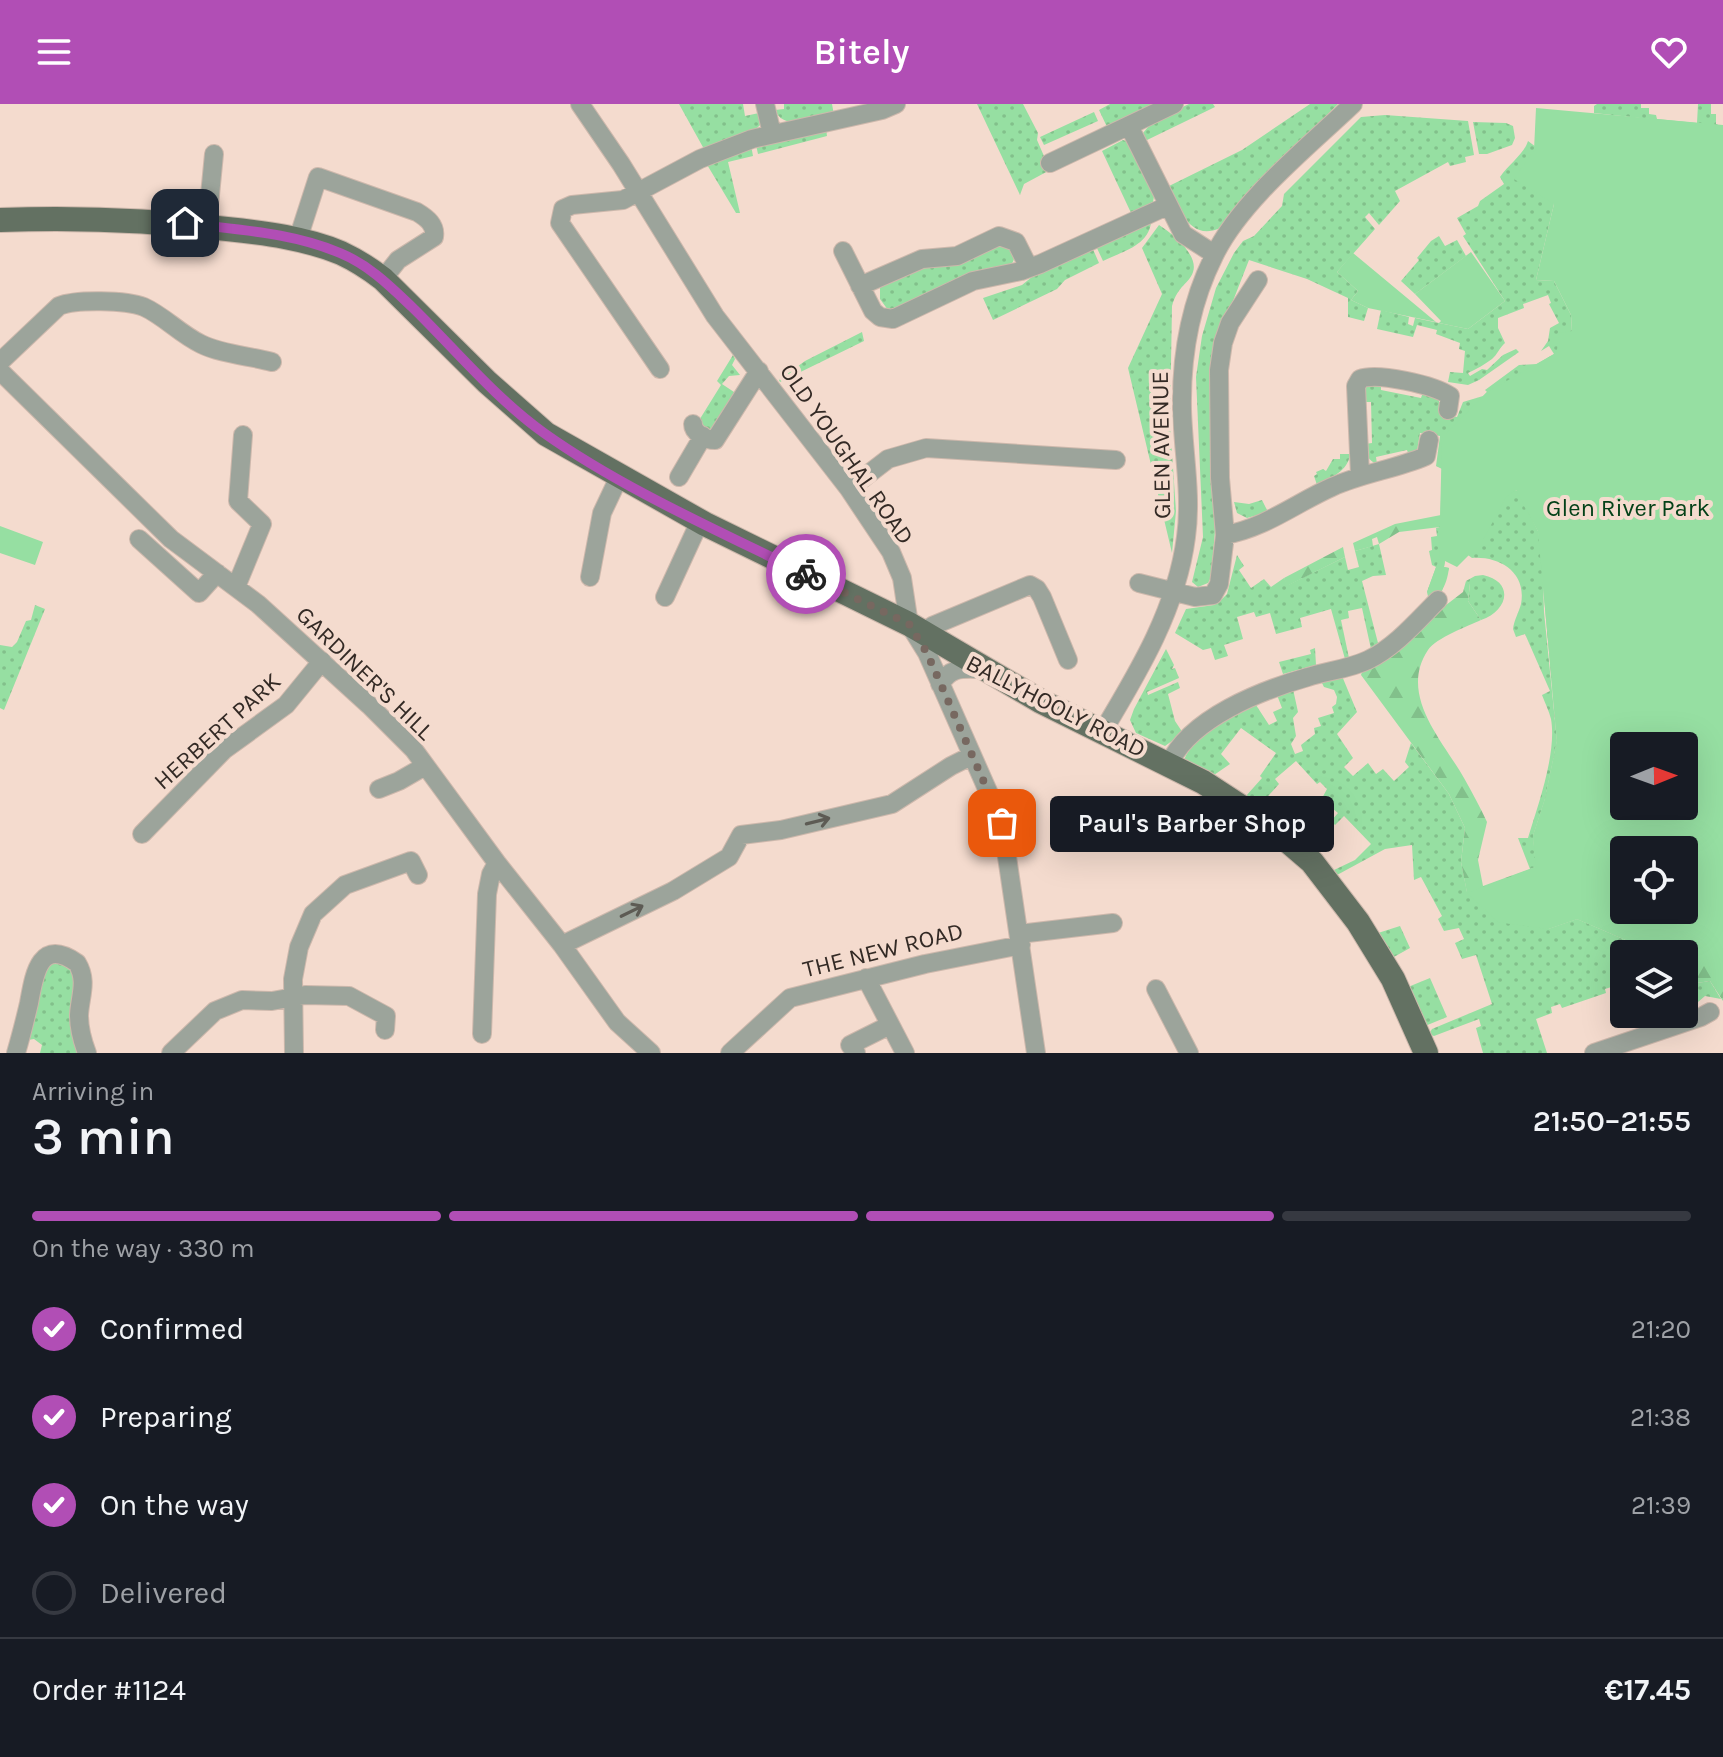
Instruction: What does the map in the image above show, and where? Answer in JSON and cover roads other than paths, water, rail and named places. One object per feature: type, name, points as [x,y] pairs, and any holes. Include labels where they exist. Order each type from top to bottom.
[{"type":"main road","name":"BALLYHOOLY ROAD","points":[[0,220],[106,218],[207,226],[298,239],[342,254],[383,279],[530,422],[619,477],[918,630],[1040,701],[1169,764],[1239,803],[1312,862],[1340,897],[1382,958],[1426,1053]]},
{"type":"street","name":"OLD YOUGHAL ROAD","points":[[580,104],[715,316],[849,489],[881,534],[899,570],[908,608],[1002,823],[1036,1053]]},
{"type":"street","points":[[765,104],[772,134]]},
{"type":"street","points":[[660,369],[560,223],[560,216],[567,206],[614,203],[729,146],[882,110],[896,104]]},
{"type":"street","points":[[1050,163],[1174,104]]},
{"type":"street","name":"GLEN AVENUE","points":[[1103,731],[1154,641],[1184,555],[1188,512],[1182,408],[1184,356],[1194,303],[1214,254],[1242,215],[1273,180],[1353,104]]},
{"type":"street","points":[[1129,126],[1183,234],[1214,254]]},
{"type":"street","points":[[207,226],[214,154]]},
{"type":"street","points":[[298,239],[318,177],[417,212],[430,222],[434,237],[398,260],[383,279]]},
{"type":"street","points":[[843,251],[876,315],[893,319],[973,281],[1029,268],[1167,206]]},
{"type":"street","points":[[860,286],[922,259],[957,256],[999,236],[1016,242],[1029,268]]},
{"type":"street","points":[[1139,583],[1195,597],[1213,595],[1219,584],[1225,535],[1220,478],[1219,370],[1230,323],[1258,280]]},
{"type":"street","points":[[0,362],[59,306],[69,301],[132,304],[146,308],[203,346],[272,362]]},
{"type":"street","name":"GARDINER'S HILL","points":[[0,371],[171,539],[236,587],[322,661],[392,728],[425,766],[562,945],[617,1022],[651,1053]]},
{"type":"street","points":[[679,477],[698,430],[715,440],[759,371]]},
{"type":"street","points":[[1360,475],[1356,386],[1360,379],[1374,375],[1436,389],[1450,396],[1448,410]]},
{"type":"street","points":[[236,587],[262,524],[238,501],[243,435]]},
{"type":"street","points":[[1225,535],[1256,527],[1360,475],[1426,456],[1429,440]]},
{"type":"street","points":[[849,489],[888,459],[926,448],[1116,460]]},
{"type":"street","points":[[590,577],[602,513],[619,477]]},
{"type":"street","points":[[665,597],[700,521]]},
{"type":"street","points":[[139,539],[199,593],[217,573]]},
{"type":"street","points":[[918,630],[1030,585],[1042,597],[1068,660]]},
{"type":"street","points":[[1169,764],[1174,753],[1196,732],[1238,703],[1274,687],[1370,659],[1394,643],[1438,600]]},
{"type":"street","name":"HERBERT PARK","points":[[142,834],[224,750],[286,705],[322,661]]},
{"type":"street","points":[[940,684],[947,673],[959,669],[982,669]]},
{"type":"street","points":[[562,945],[673,891],[729,857],[741,835],[781,830],[892,804],[971,756]]},
{"type":"street","points":[[379,789],[425,766]]},
{"type":"street","points":[[294,1053],[292,996],[299,947],[313,914],[345,885],[411,861],[418,875]]},
{"type":"street","points":[[482,1034],[487,894],[497,863]]},
{"type":"street","name":"THE NEW ROAD","points":[[730,1053],[790,998],[1020,939],[1113,923]]},
{"type":"street","points":[[16,1053],[29,1004],[33,974],[39,962],[55,956],[70,958],[80,968],[83,983],[80,1029],[87,1053]]},
{"type":"street","points":[[866,978],[905,1053]]},
{"type":"street","points":[[1156,989],[1189,1053]]},
{"type":"street","points":[[171,1053],[223,1005],[242,1000],[349,996],[386,1016],[385,1030]]},
{"type":"street","points":[[1594,1053],[1622,1048],[1710,1012]]},
{"type":"street","points":[[856,1053],[850,1045],[890,1025]]},
{"type":"place","name":"Paul's Barber Shop","points":[[1002,823]]},
{"type":"park label","name":"Glen River Park","points":[[1628,508]]}]
